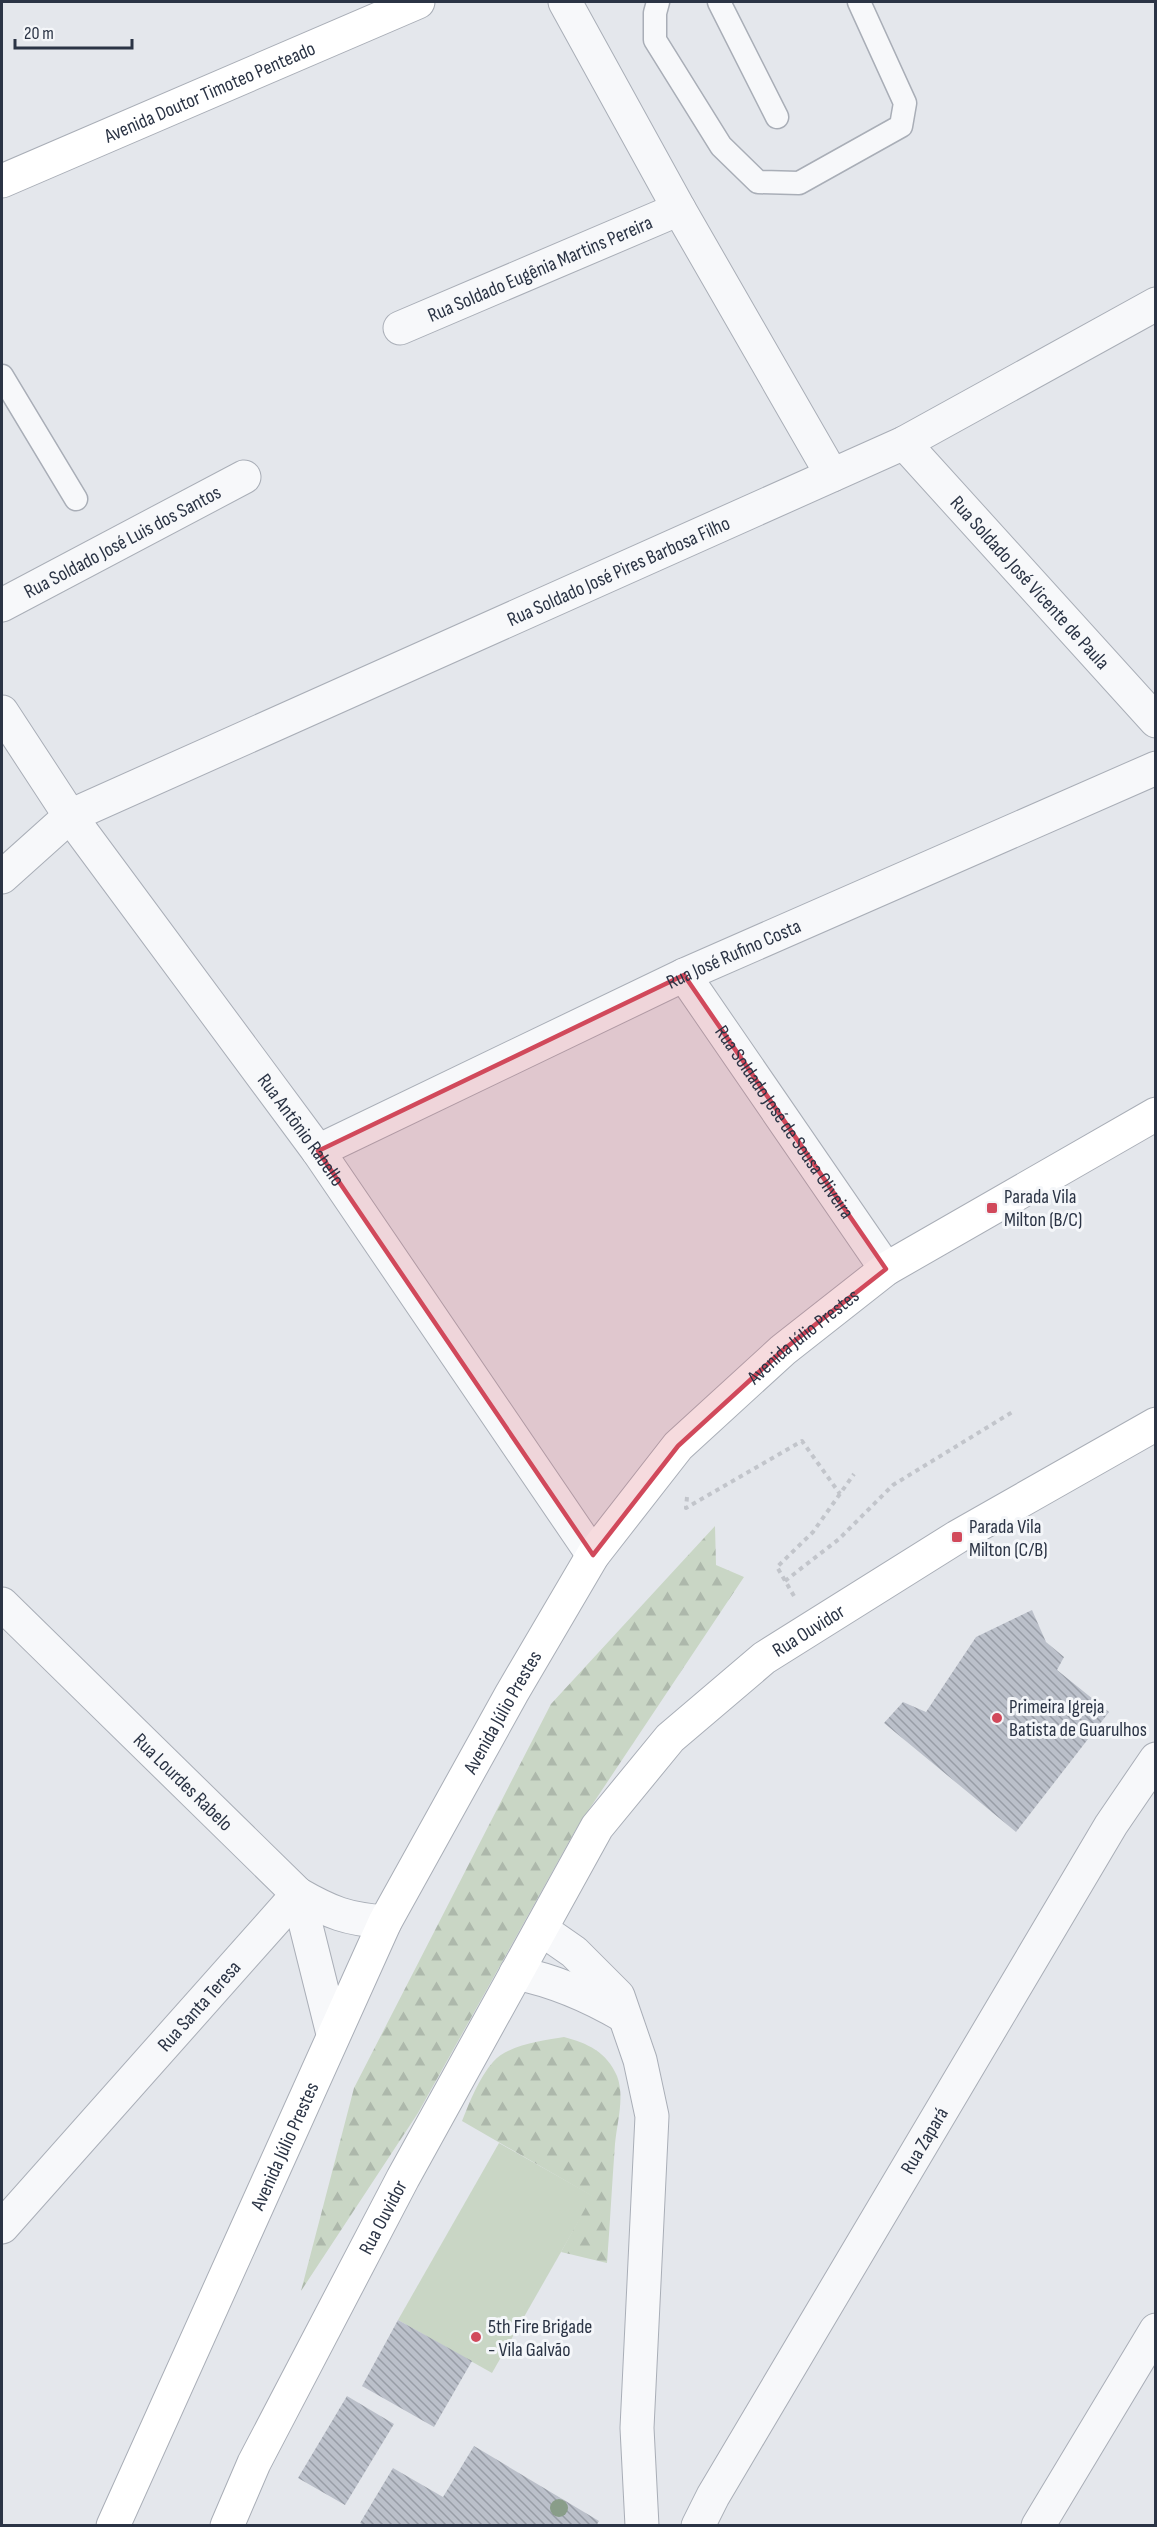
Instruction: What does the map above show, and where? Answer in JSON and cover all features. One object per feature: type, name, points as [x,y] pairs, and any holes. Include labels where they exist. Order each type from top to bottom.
[{"type":"main road","name":"Avenida Doutor Timoteo Penteado","points":[[2,181],[418,2]]},
{"type":"main road","name":"Avenida Júlio Prestes","points":[[113,2526],[385,1922],[512,1693],[593,1555],[678,1446],[783,1350],[886,1269],[1155,1114]]},
{"type":"main road","name":"Rua Ouvidor","points":[[226,2526],[254,2463],[403,2178],[597,1827],[670,1738],[764,1658],[957,1538],[1155,1424]]},
{"type":"street","points":[[565,2],[679,209],[832,475]]},
{"type":"street","name":"Rua Soldado Eugênia Martins Pereira","points":[[400,328],[679,209]]},
{"type":"street","name":"Rua Soldado José Pires Barbosa Filho","points":[[2,877],[70,816],[904,443],[1153,310]]},
{"type":"street","name":"Rua Soldado José Vicente de Paula","points":[[904,443],[1155,721]]},
{"type":"street","name":"Rua Soldado José Luis dos Santos","points":[[2,605],[244,477]]},
{"type":"street","name":"Rua Antônio Rabello","points":[[2,712],[70,816],[318,1151],[593,1555]]},
{"type":"street","name":"Rua José Rufino Costa","points":[[318,1151],[684,975],[1155,768]]},
{"type":"street","name":"Rua Soldado José de Sousa Oliveira","points":[[684,975],[886,1269]]},
{"type":"street","name":"Rua Lourdes Rabelo","points":[[2,1604],[298,1894],[328,1911],[345,1917],[385,1922]]},
{"type":"street","name":"Rua Zapará","points":[[699,2526],[713,2496],[1111,1825],[1155,1759]]},
{"type":"street","points":[[298,1894],[333,2034]]},
{"type":"street","name":"Rua Santa Teresa","points":[[2,2227],[298,1894]]},
{"type":"street","points":[[542,1929],[574,1952],[618,1996],[640,2060],[652,2116],[637,2428],[642,2526]]},
{"type":"street","points":[[516,1972],[547,1979],[573,1989],[626,2017]]},
{"type":"street","points":[[1038,2526],[1150,2348]]},
{"type":"lane","points":[[658,2],[655,13],[655,40],[721,146],[758,182],[799,183],[901,126],[905,103],[859,2]]},
{"type":"lane","points":[[719,2],[777,117]]},
{"type":"lane","points":[[2,376],[76,499]]},
{"type":"path","points":[[785,1581],[839,1539],[893,1485],[1014,1411]]},
{"type":"path","points":[[690,1488],[686,1508],[802,1441],[840,1494]]},
{"type":"path","points":[[812,1628],[777,1567],[813,1532],[854,1474]]},
{"type":"highlighted area","points":[[684,975],[886,1269],[783,1350],[678,1446],[593,1555],[318,1151]]},
{"type":"green space","points":[[715,1526],[716,1565],[744,1577],[576,1829],[418,2113],[301,2291],[354,2088],[551,1704]]},
{"type":"green space","points":[[564,2037],[581,2042],[602,2055],[613,2068],[619,2084],[620,2101],[607,2263],[561,2252],[592,2196],[462,2121],[479,2082],[499,2056],[526,2044]]},
{"type":"green space","points":[[499,2143],[593,2196],[492,2373],[398,2320]]},
{"type":"building","name":"Primeira Igreja Batista de Guarulhos","points":[[1032,1610],[1046,1642],[1064,1657],[1057,1670],[1109,1712],[1016,1832],[884,1723],[903,1702],[926,1712],[976,1637]]},
{"type":"building","points":[[398,2320],[472,2361],[434,2427],[362,2386]]},
{"type":"building","points":[[347,2396],[394,2424],[345,2505],[298,2478]]},
{"type":"building","points":[[474,2446],[599,2521],[596,2526],[366,2526],[360,2523],[393,2468],[443,2497]]},
{"type":"place","name":"Parada Vila Milton (B/C)","points":[[992,1208]]},
{"type":"place","name":"Parada Vila Milton (C/B)","points":[[957,1537]]},
{"type":"place","name":"Primeira Igreja Batista de Guarulhos","points":[[997,1718]]},
{"type":"place","name":"5th Fire Brigade - Vila Galvão","points":[[476,2337]]}]
